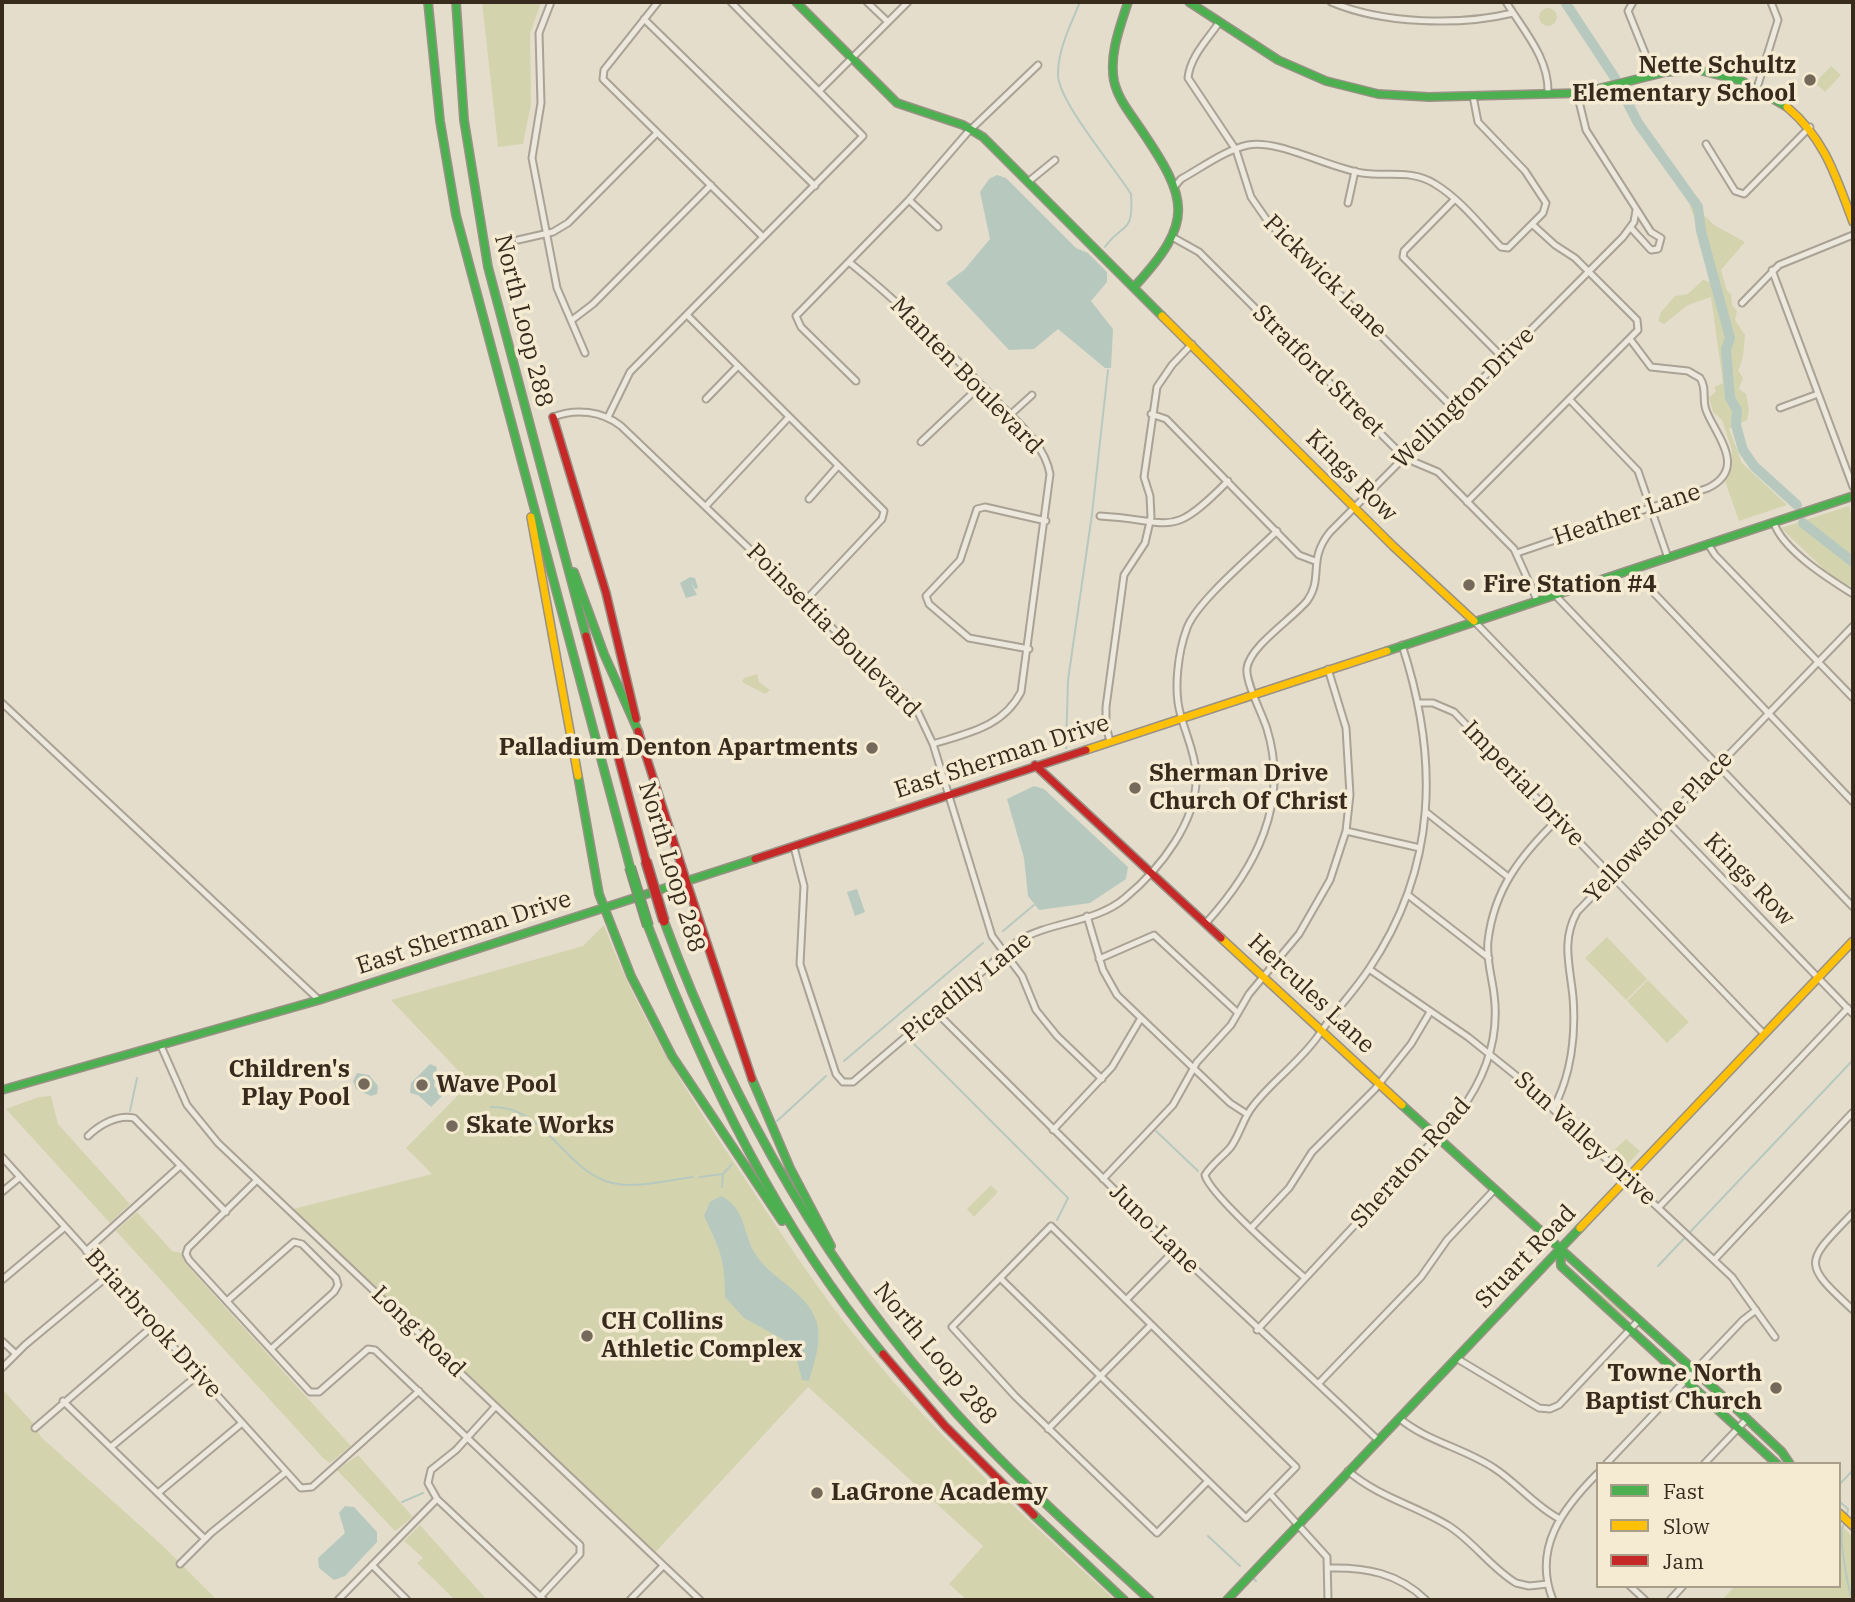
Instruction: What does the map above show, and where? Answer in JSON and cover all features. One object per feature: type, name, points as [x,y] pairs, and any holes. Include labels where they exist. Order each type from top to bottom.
[{"type":"main road","name":"North Loop 288","points":[[428,2],[440,121],[456,215],[630,867],[648,926],[682,1018],[722,1103],[769,1191],[811,1257],[865,1332],[922,1401],[999,1482],[1124,1600]]},
{"type":"main road","name":"North Loop 288","points":[[456,2],[464,120],[478,215],[498,308],[646,861],[664,921],[699,1013],[738,1097],[800,1209],[860,1296],[957,1415],[1150,1600]]},
{"type":"main road","name":"Kings Row","points":[[796,2],[902,106],[921,114],[954,120],[972,129],[1355,508],[1474,621]]},
{"type":"main road","points":[[1128,2],[1115,43],[1114,79],[1123,103],[1176,185],[1179,206],[1174,238],[1161,260],[1134,287]]},
{"type":"main road","points":[[1189,2],[1218,24],[1278,60],[1337,85],[1411,97],[1577,93],[1608,88],[1653,73],[1707,71],[1731,76],[1788,107],[1810,127],[1828,154],[1853,222]]},
{"type":"main road","points":[[1846,204],[1853,194]]},
{"type":"main road","name":"North Loop 288","points":[[553,416],[606,593],[639,733],[737,1036],[769,1124],[804,1198],[860,1296]]},
{"type":"main road","name":"East Sherman Drive","points":[[2,1090],[319,1000],[1111,742],[1853,496]]},
{"type":"main road","points":[[531,501],[531,528],[592,864],[604,908],[631,976],[672,1056],[775,1212],[811,1257]]},
{"type":"main road","points":[[553,516],[604,654],[639,733]]},
{"type":"main road","name":"Hercules Lane","points":[[1035,765],[1494,1190],[1747,1419],[1782,1452],[1789,1462]]},
{"type":"main road","name":"Stuart Road","points":[[1227,1600],[1853,941]]},
{"type":"main road","name":"Hercules Lane","points":[[1561,1250],[1561,1266],[1775,1462]]},
{"type":"street","points":[[551,2],[539,33],[541,103],[531,151],[544,234],[557,288],[585,353]]},
{"type":"street","points":[[658,2],[602,75],[763,237]]},
{"type":"street","points":[[553,416],[587,412],[608,417],[630,372],[863,136],[731,2]]},
{"type":"street","points":[[867,2],[888,22]]},
{"type":"street","points":[[820,90],[908,2]]},
{"type":"street","points":[[1331,2],[1368,14],[1404,20],[1513,13]]},
{"type":"street","points":[[1506,2],[1541,57],[1547,75],[1548,93]]},
{"type":"street","points":[[1633,2],[1628,11],[1653,73]]},
{"type":"street","points":[[1757,88],[1778,20],[1771,2]]},
{"type":"street","points":[[644,19],[815,186]]},
{"type":"street","name":"Pickwick Lane","points":[[1218,24],[1204,42],[1188,78],[1236,150],[1246,187],[1261,213],[1453,408]]},
{"type":"street","points":[[856,381],[796,318],[972,129],[1038,65]]},
{"type":"street","points":[[1577,93],[1586,130],[1636,210],[1651,232],[1661,238],[1662,244],[1658,249],[1651,250],[1631,228]]},
{"type":"street","points":[[1176,185],[1181,179],[1245,146],[1268,145],[1355,171],[1403,173],[1425,178],[1454,200],[1501,247],[1508,248],[1533,225],[1545,209],[1544,198],[1515,160],[1478,122],[1473,96]]},
{"type":"street","points":[[1706,144],[1735,191],[1744,194],[1810,127]]},
{"type":"street","points":[[518,240],[544,234],[573,219],[657,133]]},
{"type":"street","points":[[1028,182],[1055,160]]},
{"type":"street","points":[[1348,203],[1355,171]]},
{"type":"street","points":[[572,320],[593,304],[711,185]]},
{"type":"street","points":[[908,200],[938,228]]},
{"type":"street","points":[[1454,200],[1404,251],[1403,257],[1503,358]]},
{"type":"street","name":"Wellington Drive","points":[[1206,923],[1233,893],[1254,861],[1271,811],[1274,778],[1270,738],[1247,672],[1252,656],[1310,597],[1320,544],[1631,228],[1636,210]]},
{"type":"street","points":[[1468,502],[1638,330],[1637,320],[1588,272],[1533,225]]},
{"type":"street","points":[[1742,303],[1772,270],[1853,235]]},
{"type":"street","name":"Stratford Street","points":[[1174,238],[1199,252],[1405,458],[1438,472],[1517,552],[1537,600]]},
{"type":"street","name":"Manten Boulevard","points":[[849,262],[920,321],[1010,415],[1039,447],[1048,464],[1051,480],[1023,687],[1008,712],[991,724],[933,744]]},
{"type":"street","points":[[1772,270],[1853,487]]},
{"type":"street","points":[[687,314],[884,513],[832,575],[805,601]]},
{"type":"street","name":"Heather Lane","points":[[1517,552],[1714,485],[1724,471],[1727,451],[1723,438],[1705,409],[1704,383],[1700,377],[1688,371],[1651,367],[1630,339]]},
{"type":"street","points":[[1111,742],[1106,724],[1107,707],[1124,575],[1145,543],[1152,510],[1144,477],[1151,414],[1160,379],[1192,345]]},
{"type":"street","points":[[706,399],[738,366]]},
{"type":"street","points":[[921,442],[981,385]]},
{"type":"street","points":[[1780,408],[1818,394]]},
{"type":"street","points":[[1010,415],[1032,395]]},
{"type":"street","points":[[1570,400],[1638,471],[1668,558]]},
{"type":"street","points":[[1151,414],[1166,419],[1300,555],[1315,561]]},
{"type":"street","name":"Poinsettia Boulevard","points":[[608,417],[621,426],[911,702],[921,716],[933,744],[989,930],[1022,976],[1033,1003],[1043,1018],[1102,1079]]},
{"type":"street","points":[[706,506],[789,417]]},
{"type":"street","points":[[809,499],[838,466]]},
{"type":"street","points":[[1100,516],[1162,525],[1188,518],[1228,481]]},
{"type":"street","points":[[1028,649],[969,638],[929,604],[926,596],[960,560],[977,509],[985,507],[1046,522]]},
{"type":"street","points":[[1774,523],[1778,534],[1826,578],[1853,594]]},
{"type":"street","name":"Picadilly Lane","points":[[794,846],[804,886],[799,951],[802,971],[836,1074],[843,1082],[850,1083],[1003,953],[1038,930],[1087,916],[1122,901],[1150,872],[1182,830],[1194,797],[1194,758],[1177,696],[1183,642],[1192,618],[1277,531]]},
{"type":"street","points":[[1708,544],[1853,698]]},
{"type":"street","points":[[1632,570],[1853,802]]},
{"type":"street","points":[[1555,595],[1853,907]]},
{"type":"street","name":"Kings Row","points":[[1474,621],[1853,1014]]},
{"type":"street","name":"Yellowstone Place","points":[[1553,1109],[1566,1075],[1574,1032],[1568,934],[1580,908],[1853,626]]},
{"type":"street","points":[[1305,1278],[1227,1204],[1206,1178],[1208,1171],[1233,1144],[1247,1114],[1369,969],[1408,895],[1426,812],[1427,758],[1419,703],[1402,645]]},
{"type":"street","points":[[1103,1179],[1174,1105],[1193,1068],[1312,914],[1330,880],[1346,831],[1350,795],[1349,749],[1339,701],[1328,669]]},
{"type":"street","points":[[2,703],[319,1000]]},
{"type":"street","name":"Imperial Drive","points":[[1419,703],[1433,703],[1454,712],[1764,1034]]},
{"type":"street","points":[[1426,812],[1507,876]]},
{"type":"street","name":"Sheraton Road","points":[[1257,1330],[1436,1136],[1471,1097],[1480,1082],[1490,1053],[1496,1020],[1489,958],[1492,919],[1507,876],[1558,819]]},
{"type":"street","points":[[1346,831],[1420,848]]},
{"type":"street","points":[[1408,895],[1489,958]]},
{"type":"street","points":[[1087,916],[1099,959],[1112,988],[1193,1068],[1247,1114]]},
{"type":"street","points":[[1099,959],[1154,935],[1238,1013]]},
{"type":"street","name":"Sun Valley Drive","points":[[1369,969],[1490,1053],[1553,1109],[1629,1178],[1740,1286],[1775,1337]]},
{"type":"street","points":[[1659,1207],[1848,1008]]},
{"type":"street","name":"Juno Lane","points":[[935,1011],[1257,1330],[1285,1351],[1378,1440]]},
{"type":"street","points":[[1252,1227],[1289,1188],[1312,1152],[1379,1083],[1412,1044],[1430,1012]]},
{"type":"street","points":[[1053,1130],[1117,1060],[1141,1018]]},
{"type":"street","name":"Long Road","points":[[161,1046],[176,1085],[192,1112],[218,1143],[699,1600]]},
{"type":"street","points":[[1714,1260],[1853,1112]]},
{"type":"street","points":[[88,1136],[99,1125],[132,1117],[226,1212]]},
{"type":"street","name":"Briarbrook Drive","points":[[2,1157],[286,1472],[306,1489],[316,1484],[419,1391]]},
{"type":"street","points":[[86,1251],[179,1167]]},
{"type":"street","points":[[2,1192],[20,1177]]},
{"type":"street","points":[[257,1180],[186,1252],[191,1262],[314,1394],[370,1348],[419,1391],[467,1437],[580,1545],[582,1550],[542,1598],[437,1499],[428,1486],[431,1470],[467,1437],[495,1407]]},
{"type":"street","points":[[1318,1383],[1421,1277],[1451,1236],[1494,1190]]},
{"type":"street","points":[[1853,1213],[1822,1245],[1814,1263],[1820,1280],[1853,1310]]},
{"type":"street","points":[[1000,1278],[1246,1518],[1296,1467],[1051,1226],[1000,1278],[952,1327],[1048,1429],[1157,1533],[1208,1481]]},
{"type":"street","points":[[2,1280],[65,1227]]},
{"type":"street","points":[[227,1301],[295,1242],[338,1282],[334,1292],[271,1349]]},
{"type":"street","points":[[1126,1300],[1175,1250]]},
{"type":"street","points":[[2,1368],[108,1275]]},
{"type":"street","points":[[1608,1462],[1756,1310]]},
{"type":"street","points":[[1457,1358],[1539,1408],[1550,1409],[1559,1405],[1639,1321]]},
{"type":"street","points":[[35,1428],[154,1325]]},
{"type":"street","points":[[1048,1429],[1151,1325]]},
{"type":"street","points":[[2,1341],[16,1354]]},
{"type":"street","points":[[111,1447],[198,1374]]},
{"type":"street","points":[[63,1401],[205,1539]]},
{"type":"street","points":[[1399,1418],[1416,1430],[1467,1451],[1494,1468],[1558,1518]]},
{"type":"street","points":[[1706,1462],[1747,1419]]},
{"type":"street","points":[[158,1493],[242,1423]]},
{"type":"street","points":[[1348,1471],[1376,1493],[1420,1511],[1453,1529],[1516,1583],[1529,1586],[1548,1584]]},
{"type":"street","points":[[180,1564],[205,1539],[286,1472]]},
{"type":"street","points":[[1553,1600],[1548,1584],[1547,1551],[1558,1518],[1596,1475]]},
{"type":"street","points":[[1270,1494],[1320,1545],[1327,1557],[1328,1600]]},
{"type":"street","points":[[338,1600],[437,1499]]},
{"type":"street","points":[[372,1565],[407,1600]]},
{"type":"street","points":[[631,1600],[663,1566]]},
{"type":"street","points":[[1328,1568],[1378,1572],[1402,1581],[1426,1600]]},
{"type":"street","points":[[1632,1588],[1645,1600]]},
{"type":"green space","points":[[482,2],[541,2],[530,34],[531,104],[523,144],[498,147]]},
{"type":"green space","points":[[1548,8],[1554,11],[1557,17],[1554,23],[1548,26],[1542,23],[1539,17],[1542,11]]},
{"type":"green space","points":[[1831,66],[1841,75],[1825,92],[1815,83]]},
{"type":"green space","points":[[1693,198],[1699,198],[1704,215],[1714,225],[1745,242],[1721,270],[1727,291],[1731,294],[1732,305],[1737,311],[1735,320],[1745,335],[1743,358],[1738,370],[1743,378],[1739,389],[1746,394],[1749,410],[1747,420],[1729,429],[1742,463],[1787,505],[1739,521],[1725,481],[1732,462],[1732,450],[1722,420],[1713,412],[1709,398],[1716,391],[1714,387],[1723,383],[1711,297],[1688,305],[1664,324],[1658,321],[1661,312],[1675,296],[1688,294],[1703,280],[1717,284],[1704,229],[1697,224],[1690,207]]},
{"type":"green space","points":[[1849,506],[1853,522],[1853,588],[1829,574],[1781,528]]},
{"type":"green space","points":[[757,674],[759,682],[770,690],[765,694],[742,682],[744,678]]},
{"type":"green space","points":[[604,925],[630,987],[678,1076],[830,1303],[923,1415],[1017,1509],[1115,1600],[967,1600],[949,1584],[983,1546],[808,1387],[652,1556],[289,1210],[432,1174],[406,1148],[470,1083],[391,1000],[583,946]]},
{"type":"green space","points":[[1607,937],[1647,979],[1626,1000],[1585,958]]},
{"type":"green space","points":[[1648,980],[1689,1022],[1667,1043],[1627,1001]]},
{"type":"green space","points":[[51,1096],[58,1124],[130,1204],[110,1223],[6,1109],[39,1097]]},
{"type":"green space","points":[[1626,1139],[1640,1151],[1627,1165],[1612,1152]]},
{"type":"green space","points":[[991,1185],[998,1192],[974,1217],[967,1209]]},
{"type":"green space","points":[[137,1212],[172,1251],[181,1253],[185,1263],[351,1446],[330,1463],[324,1459],[116,1231]]},
{"type":"green space","points":[[1565,1265],[1622,1310],[1630,1321],[1583,1285]]},
{"type":"green space","points":[[2,1389],[33,1423],[41,1437],[163,1546],[217,1600],[2,1600]]},
{"type":"green space","points":[[358,1455],[413,1517],[395,1531],[337,1470]]},
{"type":"green space","points":[[420,1525],[487,1600],[455,1600],[417,1563],[423,1558],[404,1541]]},
{"type":"green space","points":[[1841,1525],[1853,1537],[1853,1600],[1722,1600],[1733,1588],[1841,1588]]},
{"type":"shaded area","points":[[997,175],[1006,178],[1076,248],[1088,253],[1107,272],[1107,282],[1091,301],[1113,329],[1111,368],[1105,368],[1058,329],[1034,349],[1009,350],[946,283],[964,270],[990,239],[980,192],[989,179]]},
{"type":"shaded area","points":[[690,577],[695,578],[698,588],[695,589],[691,583],[697,595],[686,598],[680,583]]},
{"type":"shaded area","points":[[1034,786],[1044,789],[1128,867],[1126,879],[1090,903],[1039,910],[1028,896],[1024,858],[1007,799]]},
{"type":"shaded area","points":[[857,889],[865,912],[855,916],[847,892]]},
{"type":"shaded area","name":"Wave Pool","points":[[430,1064],[437,1067],[434,1086],[443,1095],[431,1107],[418,1095],[410,1093],[411,1083]]},
{"type":"shaded area","name":"Children's Play Pool","points":[[357,1073],[369,1075],[378,1086],[377,1094],[371,1096],[356,1089],[353,1081]]},
{"type":"shaded area","points":[[721,1196],[740,1214],[752,1247],[763,1264],[798,1294],[812,1312],[819,1338],[809,1381],[802,1380],[796,1356],[786,1341],[744,1318],[725,1297],[720,1255],[704,1216],[710,1202]]},
{"type":"shaded area","points":[[345,1506],[354,1507],[377,1532],[377,1542],[345,1576],[334,1580],[319,1568],[318,1558],[345,1533],[339,1513]]},
{"type":"waterway","points":[[1080,2],[1060,55],[1060,86],[1076,117],[1131,194],[1129,223],[1105,247]]},
{"type":"waterway","points":[[1565,2],[1615,78]]},
{"type":"waterway","points":[[1621,90],[1638,123],[1698,207],[1701,231],[1730,338],[1726,349],[1730,398],[1737,410],[1736,425],[1743,450],[1754,466],[1797,505]]},
{"type":"waterway","points":[[1066,748],[1068,680],[1092,514],[1108,370]]},
{"type":"waterway","points":[[1803,523],[1853,562]]},
{"type":"waterway","points":[[1003,931],[1034,905]]},
{"type":"waterway","points":[[844,1061],[983,943]]},
{"type":"waterway","points":[[912,1042],[1068,1198],[1057,1220]]},
{"type":"waterway","points":[[1658,1266],[1853,1060]]},
{"type":"waterway","points":[[777,1121],[826,1076]]},
{"type":"waterway","points":[[130,1111],[137,1078]]},
{"type":"waterway","points":[[491,1107],[510,1109],[526,1116],[580,1166],[612,1183],[642,1185],[693,1177]]},
{"type":"waterway","points":[[1156,1131],[1198,1171]]},
{"type":"waterway","points":[[700,1177],[723,1174],[732,1164]]},
{"type":"waterway","points":[[722,1187],[723,1174]]},
{"type":"waterway","points":[[1841,1483],[1853,1470]]},
{"type":"waterway","points":[[402,1502],[423,1493]]},
{"type":"waterway","points":[[1841,1503],[1848,1509],[1847,1514]]},
{"type":"waterway","points":[[1844,1524],[1842,1548],[1852,1600]]},
{"type":"waterway","points":[[1208,1536],[1240,1566]]},
{"type":"traffic: fast","points":[[428,2],[440,121],[456,215],[630,867]]},
{"type":"traffic: fast","points":[[456,2],[464,120],[488,267],[586,636]]},
{"type":"traffic: fast","points":[[796,2],[897,103],[963,125],[983,137],[1162,316]]},
{"type":"traffic: fast","points":[[1128,2],[1114,51],[1114,81],[1121,100],[1168,174],[1176,193],[1178,210],[1176,227],[1168,244],[1134,287]]},
{"type":"traffic: fast","points":[[1189,2],[1278,60],[1326,81],[1378,94],[1429,97],[1581,93],[1666,72],[1699,70],[1742,81],[1787,107]]},
{"type":"traffic: fast","points":[[1387,651],[1853,496]]},
{"type":"traffic: fast","points":[[574,572],[604,654],[639,733]]},
{"type":"traffic: fast","points":[[578,776],[599,894],[631,976],[672,1056],[782,1221]]},
{"type":"traffic: fast","points":[[2,1090],[319,1000],[755,859]]},
{"type":"traffic: fast","points":[[630,867],[648,926]]},
{"type":"traffic: fast","points":[[664,921],[690,988],[751,1119],[824,1242],[865,1301],[956,1413],[1002,1461],[1150,1600]]},
{"type":"traffic: fast","points":[[648,926],[694,1039],[748,1150],[810,1255],[883,1354]]},
{"type":"traffic: fast","points":[[752,1079],[790,1168],[831,1246]]},
{"type":"traffic: fast","points":[[1402,1105],[1728,1401],[1782,1452],[1789,1462]]},
{"type":"traffic: fast","points":[[1227,1600],[1580,1228]]},
{"type":"traffic: fast","points":[[1560,1251],[1561,1266],[1775,1462]]},
{"type":"traffic: fast","points":[[1034,1515],[1124,1600]]},
{"type":"traffic: slow","points":[[1787,107],[1800,119],[1820,146],[1835,174],[1853,222]]},
{"type":"traffic: slow","points":[[1162,316],[1393,546],[1474,621]]},
{"type":"traffic: slow","points":[[531,517],[578,776]]},
{"type":"traffic: slow","points":[[1086,750],[1387,651]]},
{"type":"traffic: slow","points":[[1221,938],[1402,1105]]},
{"type":"traffic: slow","points":[[1580,1228],[1853,941]]},
{"type":"traffic: slow","points":[[1841,1515],[1853,1526]]},
{"type":"traffic: jam","points":[[553,417],[606,593],[636,719]]},
{"type":"traffic: jam","points":[[586,636],[646,861]]},
{"type":"traffic: jam","points":[[638,731],[686,880]]},
{"type":"traffic: jam","points":[[755,859],[1086,750]]},
{"type":"traffic: jam","points":[[1035,765],[1221,938]]},
{"type":"traffic: jam","points":[[646,861],[664,921]]},
{"type":"traffic: jam","points":[[686,880],[752,1079]]},
{"type":"traffic: jam","points":[[883,1354],[945,1426],[1034,1515]]},
{"type":"place","name":"Nette Schultz Elementary School","points":[[1810,80]]},
{"type":"place","name":"Fire Station #4","points":[[1469,585]]},
{"type":"place","name":"Palladium Denton Apartments","points":[[872,748]]},
{"type":"place","name":"Sherman Drive Church Of Christ","points":[[1135,788]]},
{"type":"place","name":"Children's Play Pool","points":[[364,1084]]},
{"type":"place","name":"Wave Pool","points":[[422,1085]]},
{"type":"place","name":"Skate Works","points":[[452,1126]]},
{"type":"place","name":"CH Collins Athletic Complex","points":[[587,1336]]},
{"type":"place","name":"Towne North Baptist Church","points":[[1776,1388]]},
{"type":"place","name":"LaGrone Academy","points":[[817,1493]]}]
